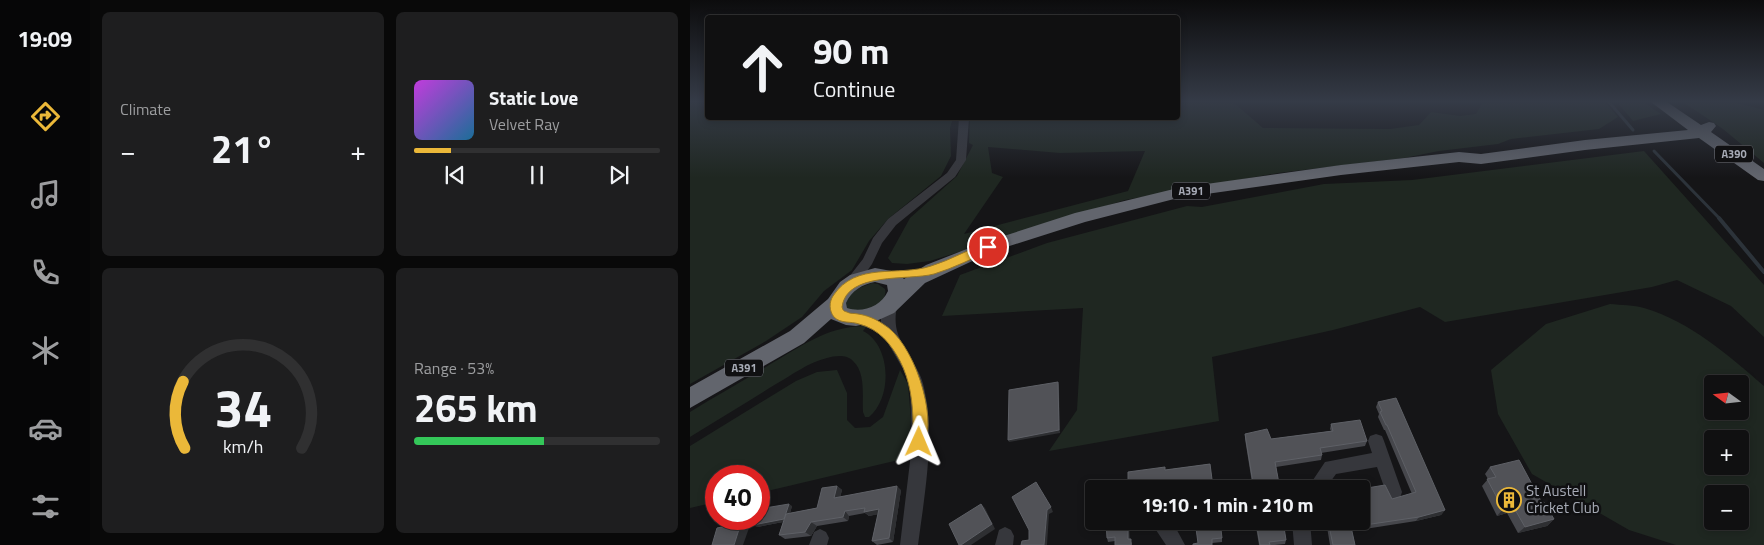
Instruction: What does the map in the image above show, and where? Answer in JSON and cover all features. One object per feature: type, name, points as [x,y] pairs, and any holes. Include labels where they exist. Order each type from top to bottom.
[{"type":"highway","name":"A391","points":[[893,301],[918,278],[932,270],[988,247],[1081,216],[1178,193],[1267,179],[1459,157],[1475,151],[1505,147],[1701,128]]},
{"type":"highway","name":"A390","points":[[1701,128],[1764,167]]},
{"type":"highway","name":"A390","points":[[1701,128],[1764,176]]},
{"type":"highway","name":"A391","points":[[875,271],[914,274],[932,270]]},
{"type":"highway","points":[[875,271],[896,282],[898,290],[893,301],[877,313],[857,319],[841,316],[836,310],[836,303],[842,292],[850,285],[875,271]]},
{"type":"highway","name":"A391","points":[[690,398],[797,337],[836,303]]},
{"type":"highway","name":"A391","points":[[797,337],[857,319]]},
{"type":"street","points":[[875,271],[877,241],[892,222],[951,175],[961,160],[963,127]]},
{"type":"street","points":[[889,334],[887,314],[893,301]]},
{"type":"street","points":[[857,319],[878,326],[889,334],[906,359],[916,386],[920,424],[913,515],[908,545]]},
{"type":"street","points":[[1376,441],[1394,492]]},
{"type":"street","points":[[1322,480],[1331,468],[1382,459]]},
{"type":"street","points":[[1170,530],[1176,545]]},
{"type":"street","points":[[1302,530],[1303,545]]},
{"type":"shaded area","points":[[690,127],[950,127],[951,156],[941,176],[888,219],[869,241],[852,270],[824,291],[802,317],[766,341],[690,384]]},
{"type":"shaded area","points":[[970,127],[1390,129],[1601,127],[1511,139],[1498,144],[1439,151],[1404,158],[1278,173],[1125,200],[930,261],[907,264],[892,263],[888,258],[910,218],[957,176],[973,145],[969,143]],"holes":[[[988,147],[1060,153],[1145,151],[1128,191],[964,234],[1003,177],[992,173]]]},
{"type":"shaded area","points":[[1721,127],[1764,127],[1764,163]]},
{"type":"shaded area","points":[[1644,151],[1764,285],[1764,337],[1731,306],[1677,280],[1652,287],[1445,322],[1420,307],[1333,330],[1212,357],[1219,421],[1049,451],[1077,410],[1083,308],[942,316],[960,275],[1047,243],[1187,206],[1202,207],[1324,184],[1412,180]]},
{"type":"shaded area","points":[[872,283],[878,284],[885,289],[882,301],[875,307],[862,312],[847,309],[845,300],[854,290]]},
{"type":"shaded area","points":[[1610,304],[1644,308],[1661,314],[1693,331],[1723,351],[1764,386],[1764,545],[1676,545],[1629,530],[1532,474],[1498,414],[1491,370],[1546,324]]},
{"type":"shaded area","points":[[866,327],[863,331],[872,338],[879,348],[884,359],[886,372],[882,397],[877,408],[869,417],[865,417],[863,412],[862,378],[857,366],[853,361],[844,356],[837,356],[814,362],[801,369],[690,437],[690,412],[814,339],[837,330]]},
{"type":"shaded area","points":[[837,370],[847,393],[847,420],[855,428],[870,427],[883,417],[900,370],[908,384],[911,420],[907,458],[770,490],[770,465],[705,465],[705,505],[690,508],[690,446],[796,381],[817,372]]},
{"type":"building","points":[[1058,382],[1059,430],[1008,440],[1009,390]]},
{"type":"building","points":[[1396,398],[1445,510],[1419,517],[1370,524],[1370,488],[1385,485],[1392,499],[1416,492],[1380,412],[1382,411],[1378,402]]},
{"type":"building","points":[[1360,420],[1367,441],[1320,448],[1322,455],[1275,462],[1278,480],[1253,480],[1245,434],[1267,429],[1271,439],[1333,431],[1331,424]]},
{"type":"building","name":"St Austell Cricket Club","points":[[1519,460],[1541,501],[1543,501],[1554,519],[1525,527],[1513,506],[1503,509],[1487,479],[1496,477],[1490,467]]},
{"type":"building","points":[[1210,464],[1212,480],[1128,480],[1128,472],[1165,467],[1165,470]]},
{"type":"building","points":[[1036,482],[1051,507],[1047,510],[1044,545],[1021,545],[1022,541],[1029,540],[1029,530],[1012,497]]},
{"type":"building","points":[[837,486],[834,498],[897,486],[889,538],[872,541],[879,509],[864,512],[865,508],[845,511],[843,517],[811,522],[805,532],[779,535],[786,514],[817,508],[822,488]]},
{"type":"building","points":[[789,504],[784,519],[770,522],[770,507]]},
{"type":"building","points":[[981,504],[992,524],[959,545],[949,524]]},
{"type":"building","points":[[716,530],[739,530],[734,545],[712,545]]},
{"type":"building","points":[[1107,530],[1128,530],[1128,539],[1131,539],[1131,545],[1115,545],[1115,537],[1107,538]]},
{"type":"building","points":[[1196,530],[1221,530],[1222,538],[1212,539],[1212,545],[1193,545],[1198,543]]},
{"type":"building","points":[[1258,530],[1284,530],[1286,540],[1269,542],[1270,545],[1260,545]]},
{"type":"building","points":[[1330,530],[1352,530],[1355,545],[1333,545]]},
{"type":"waterway","points":[[1654,151],[1720,219]]},
{"type":"waterway","points":[[1719,218],[1764,272]]},
{"type":"place","name":"St Austell Cricket Club","points":[[1509,500]]},
{"type":"route","points":[[919,442],[920,424],[916,386],[906,359],[889,334],[878,326],[860,319],[850,319],[841,316],[836,310],[837,299],[846,288],[860,279],[870,276],[914,274],[932,270],[988,247]]}]
